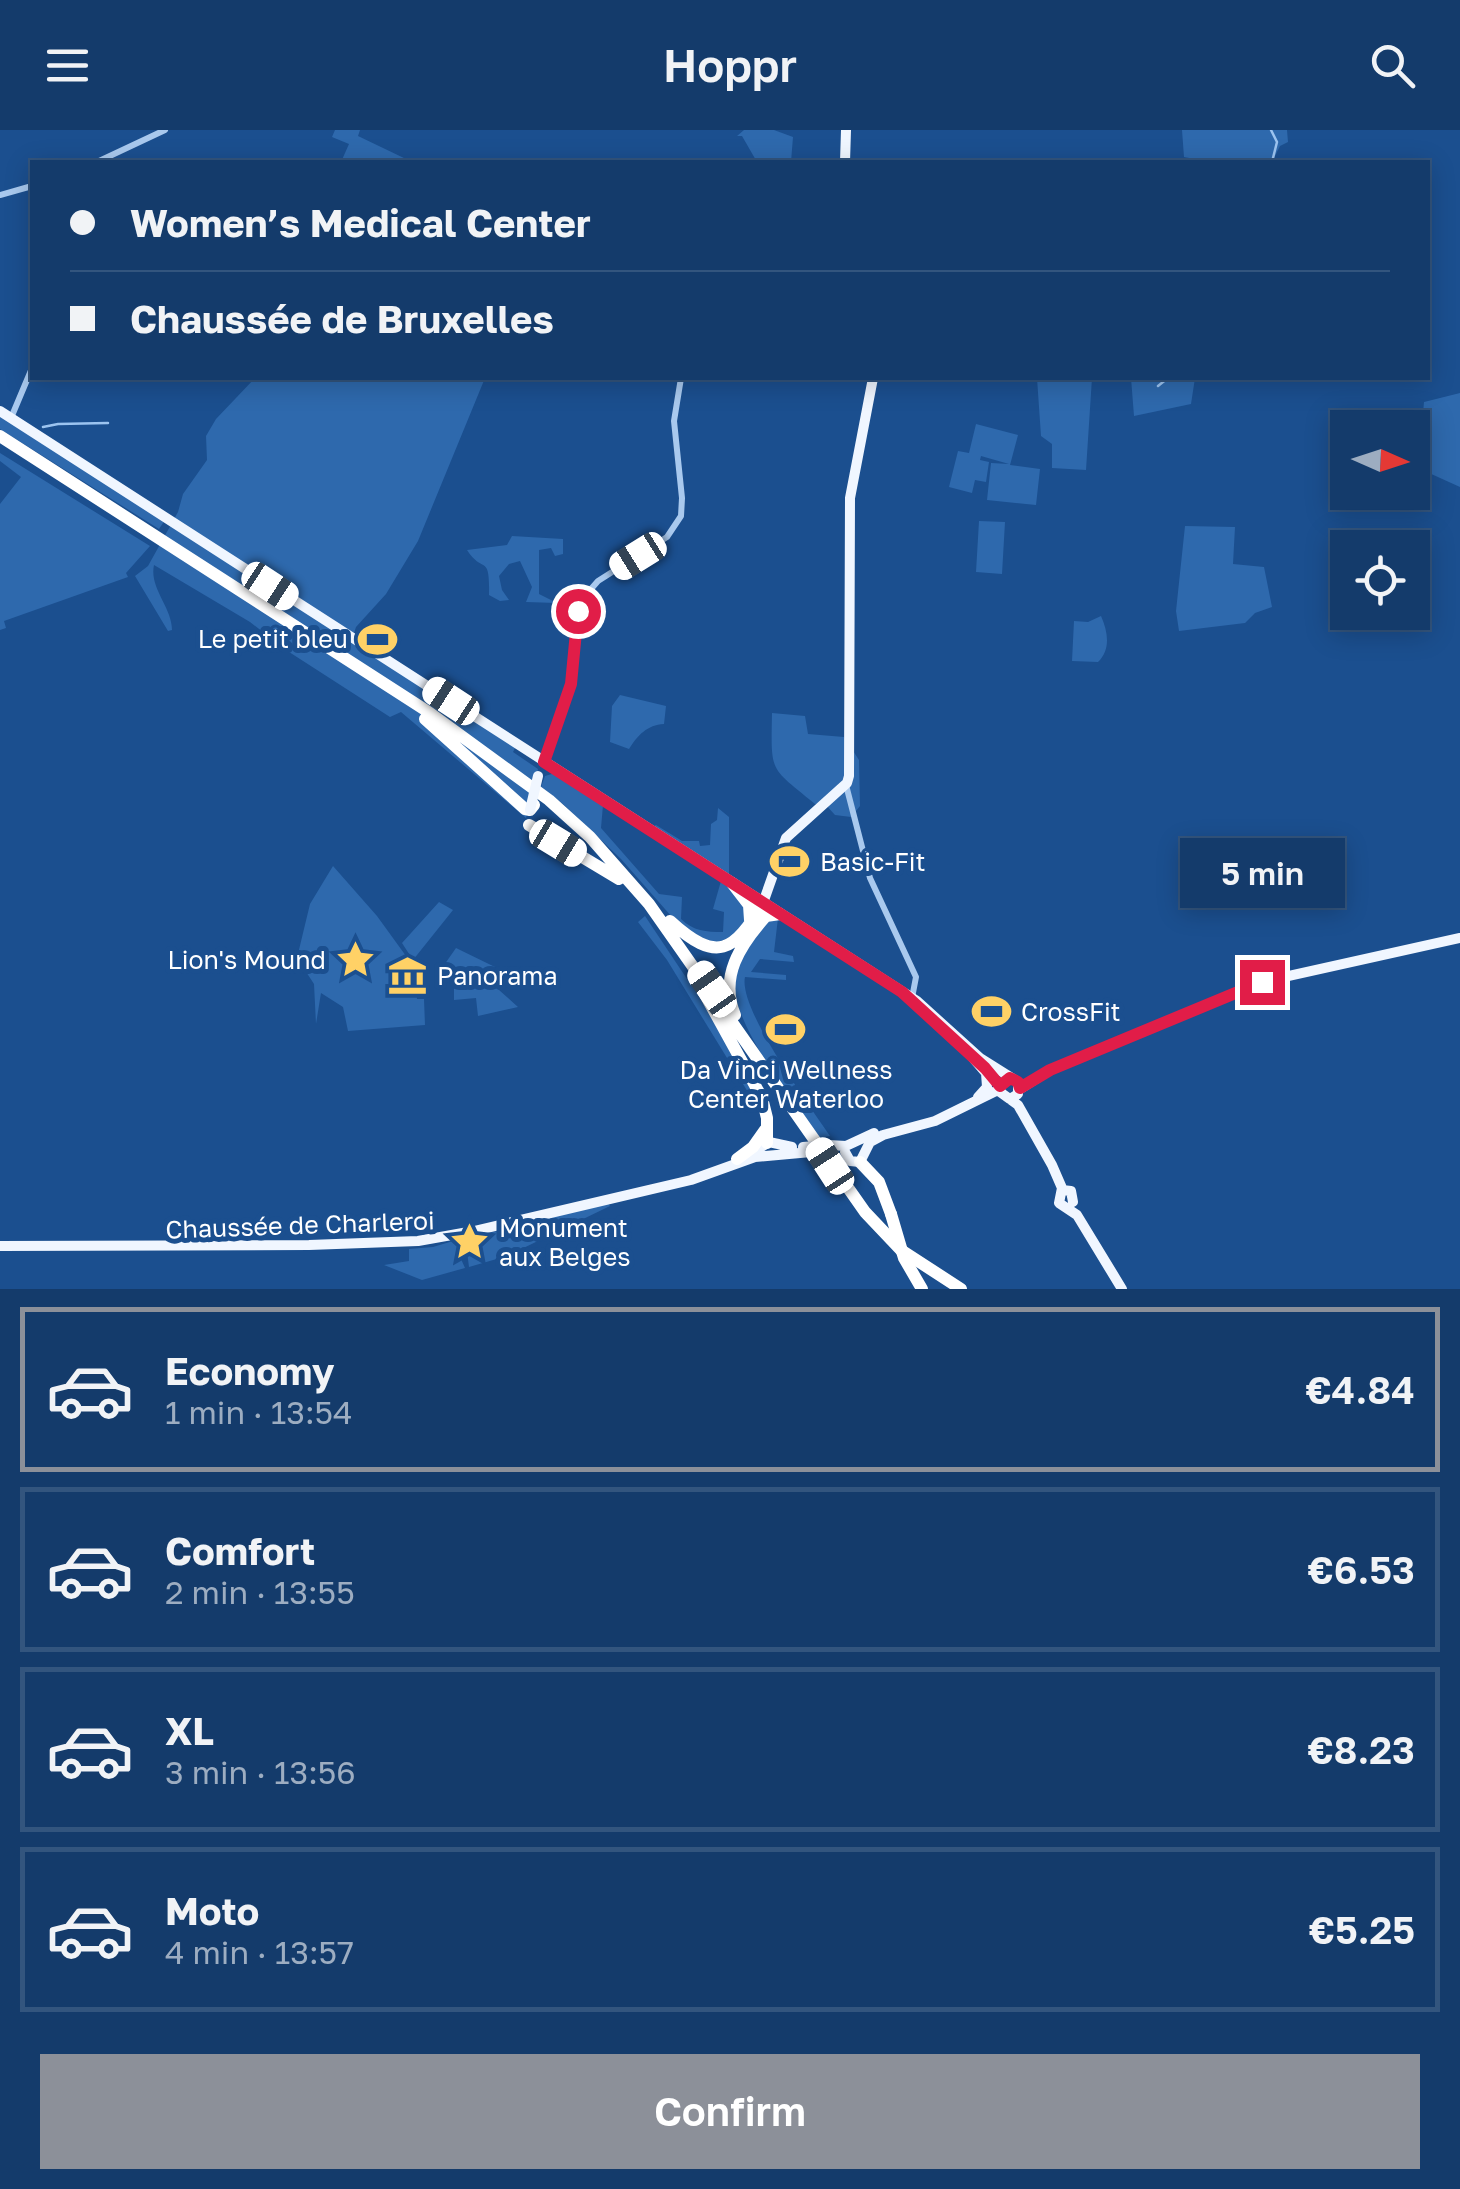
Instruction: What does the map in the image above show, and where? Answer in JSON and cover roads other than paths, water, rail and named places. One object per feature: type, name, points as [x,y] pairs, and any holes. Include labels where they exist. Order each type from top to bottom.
[{"type":"highway","points":[[0,436],[490,754],[590,837],[650,904],[830,1166],[874,1223],[924,1268],[961,1289]]},
{"type":"highway","points":[[0,444],[474,750],[544,804],[619,878],[698,980],[858,1216],[898,1258],[943,1289]]},
{"type":"highway","points":[[425,718],[512,798],[619,878]]},
{"type":"highway","points":[[732,883],[749,904],[749,933]]},
{"type":"highway","points":[[751,1046],[731,1006],[728,989],[731,968],[769,893]]},
{"type":"highway","points":[[650,904],[704,946],[726,946],[749,933],[768,913],[780,914]]},
{"type":"highway","points":[[698,980],[700,991],[762,1098],[770,1150]]},
{"type":"highway","points":[[732,1163],[753,1147],[768,1123]]},
{"type":"highway","points":[[861,1150],[891,1214],[904,1258],[922,1289]]},
{"type":"main road","points":[[845,160],[846,130]]},
{"type":"main road","points":[[873,380],[856,455],[850,508],[850,768],[846,783],[786,838],[769,893],[780,914],[911,1000],[1010,1089]]},
{"type":"main road","points":[[9,417],[749,894],[769,893]]},
{"type":"main road","points":[[531,812],[539,779],[550,765]]},
{"type":"main road","points":[[749,894],[769,893]]},
{"type":"main road","points":[[838,1148],[850,1161],[885,1129],[974,1104],[1262,982],[1460,938]]},
{"type":"main road","points":[[911,1000],[917,1001],[1010,1089],[1064,1190],[1073,1193],[1070,1204],[1125,1289]]},
{"type":"main road","points":[[955,1111],[987,1087],[986,1073],[973,1057]]},
{"type":"main road","points":[[838,1148],[861,1150]]},
{"type":"main road","name":"Chaussée de Charleroi","points":[[0,1249],[400,1246],[474,1235],[691,1180],[770,1150],[838,1148]]},
{"type":"main road","points":[[1070,1204],[1100,1242],[1125,1289]]},
{"type":"main road","points":[[1086,1228],[1100,1242]]},
{"type":"street","points":[[103,160],[165,130]]},
{"type":"street","points":[[0,196],[30,187]]},
{"type":"street","points":[[9,417],[21,400],[30,374]]},
{"type":"street","points":[[550,765],[571,684],[576,621],[584,597],[598,581],[667,537],[678,522],[682,498],[674,421],[681,380]]},
{"type":"street","points":[[846,783],[870,878],[914,973],[911,1000]]},
{"type":"waterway","points":[[1271,130],[1277,142],[1272,160]]},
{"type":"waterway","points":[[1158,386],[1166,380]]},
{"type":"waterway","points":[[43,427],[108,423]]},
{"type":"place","name":"Le petit bleu","points":[[378,639]]},
{"type":"place","name":"Basic-Fit","points":[[790,862]]},
{"type":"place","name":"Lion's Mound","points":[[356,960]]},
{"type":"place","name":"Panorama","points":[[407,976]]},
{"type":"place","name":"CrossFit","points":[[991,1012]]},
{"type":"place","name":"Da Vinci Wellness Center Waterloo","points":[[786,1029]]},
{"type":"place","name":"Monument aux Belges","points":[[469,1242]]}]
